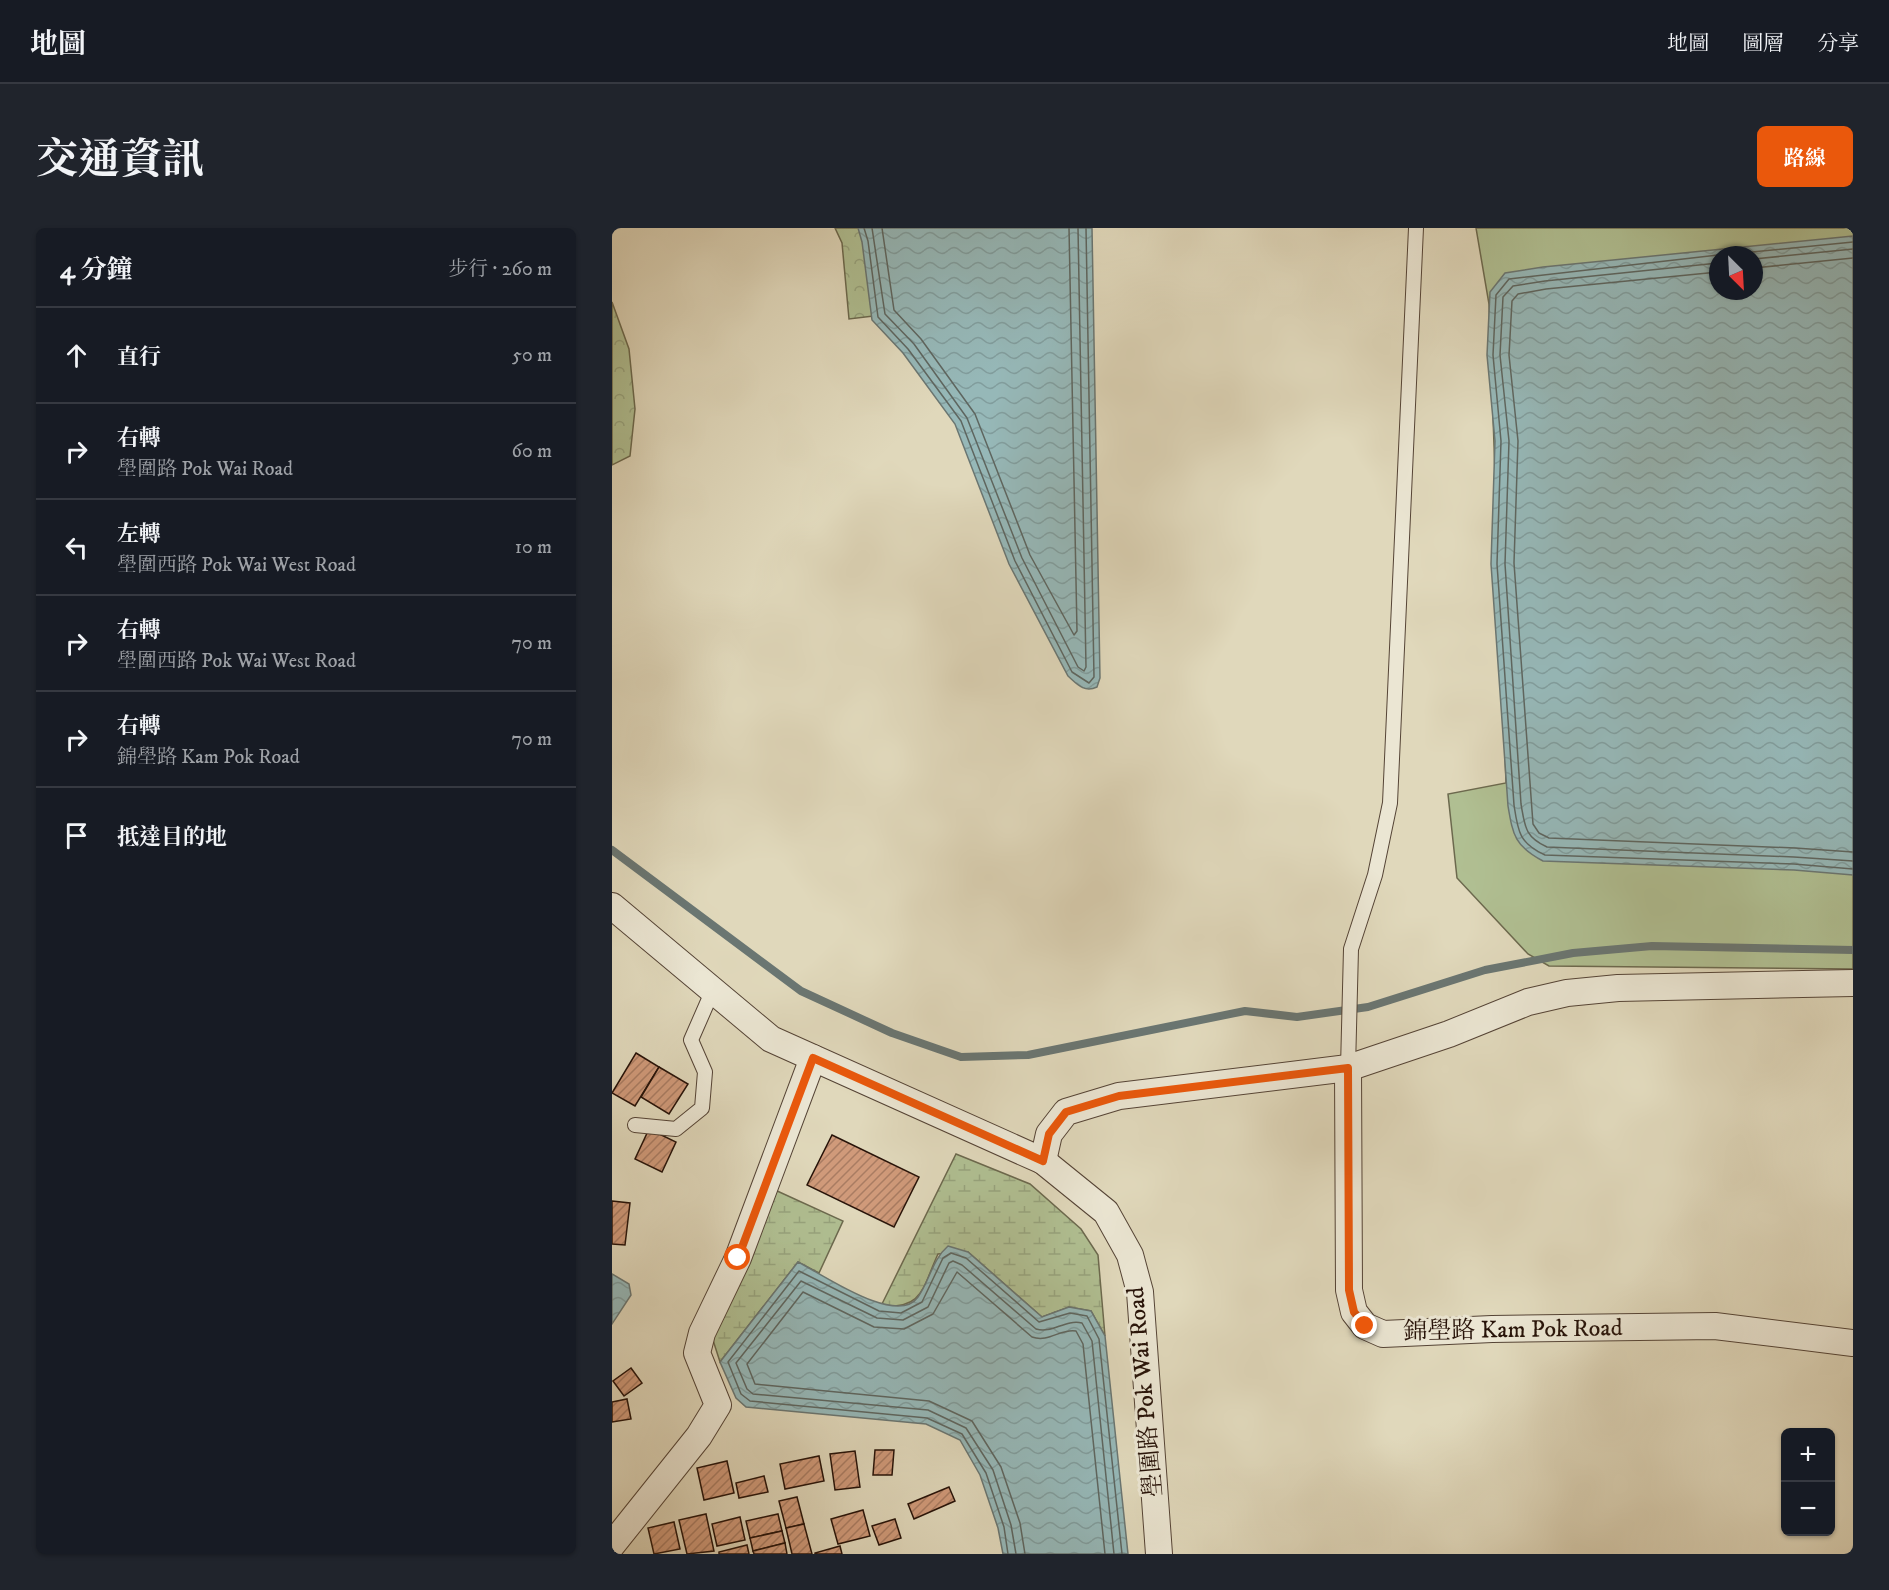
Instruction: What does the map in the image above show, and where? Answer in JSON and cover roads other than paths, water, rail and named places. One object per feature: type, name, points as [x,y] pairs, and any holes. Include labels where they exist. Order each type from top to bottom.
[{"type":"street","name":"壆圍路 Pok Wai Road","points":[[612,906],[712,992],[771,1039],[1043,1161],[1106,1212],[1130,1255],[1140,1292],[1158,1554]]},
{"type":"street","points":[[1043,1161],[1049,1134],[1066,1112],[1119,1096],[1348,1068],[1449,1034],[1528,1002],[1567,993],[1618,988],[1853,983]]},
{"type":"street","points":[[612,1545],[699,1436],[718,1405],[697,1353],[702,1333],[738,1258],[813,1058]]},
{"type":"street","name":"錦壆路 Kam Pok Road","points":[[1348,1068],[1349,1290],[1354,1312],[1365,1326],[1383,1334],[1492,1329],[1715,1326],[1853,1343]]},
{"type":"lane","points":[[1348,1068],[1351,949],[1375,875],[1390,803],[1416,228]]},
{"type":"lane","points":[[635,1125],[676,1129],[702,1108],[705,1072],[691,1040],[712,992]]},
{"type":"water","points":[[858,228],[1092,228],[1100,678],[1097,687],[1084,688],[1068,676],[1009,564],[955,424],[903,353],[872,320],[862,242]]},
{"type":"water","points":[[1853,236],[1853,875],[1794,870],[1543,861],[1526,850],[1517,839],[1508,806],[1491,564],[1495,441],[1487,355],[1490,292],[1505,273],[1709,250],[1709,300],[1763,300],[1763,246],[1753,246]]},
{"type":"water","points":[[948,1246],[968,1252],[1042,1317],[1069,1307],[1091,1311],[1105,1336],[1128,1554],[1003,1554],[998,1528],[980,1475],[960,1440],[926,1424],[746,1407],[736,1398],[720,1362],[798,1262],[859,1295],[894,1306],[908,1305],[918,1297],[938,1257]]},
{"type":"water","points":[[612,1274],[629,1284],[631,1295],[612,1324]]},
{"type":"waterway","points":[[612,850],[801,991],[892,1033],[961,1057],[1028,1055],[1245,1011],[1297,1017],[1368,1007],[1485,970],[1573,953],[1652,946],[1853,950]]}]
